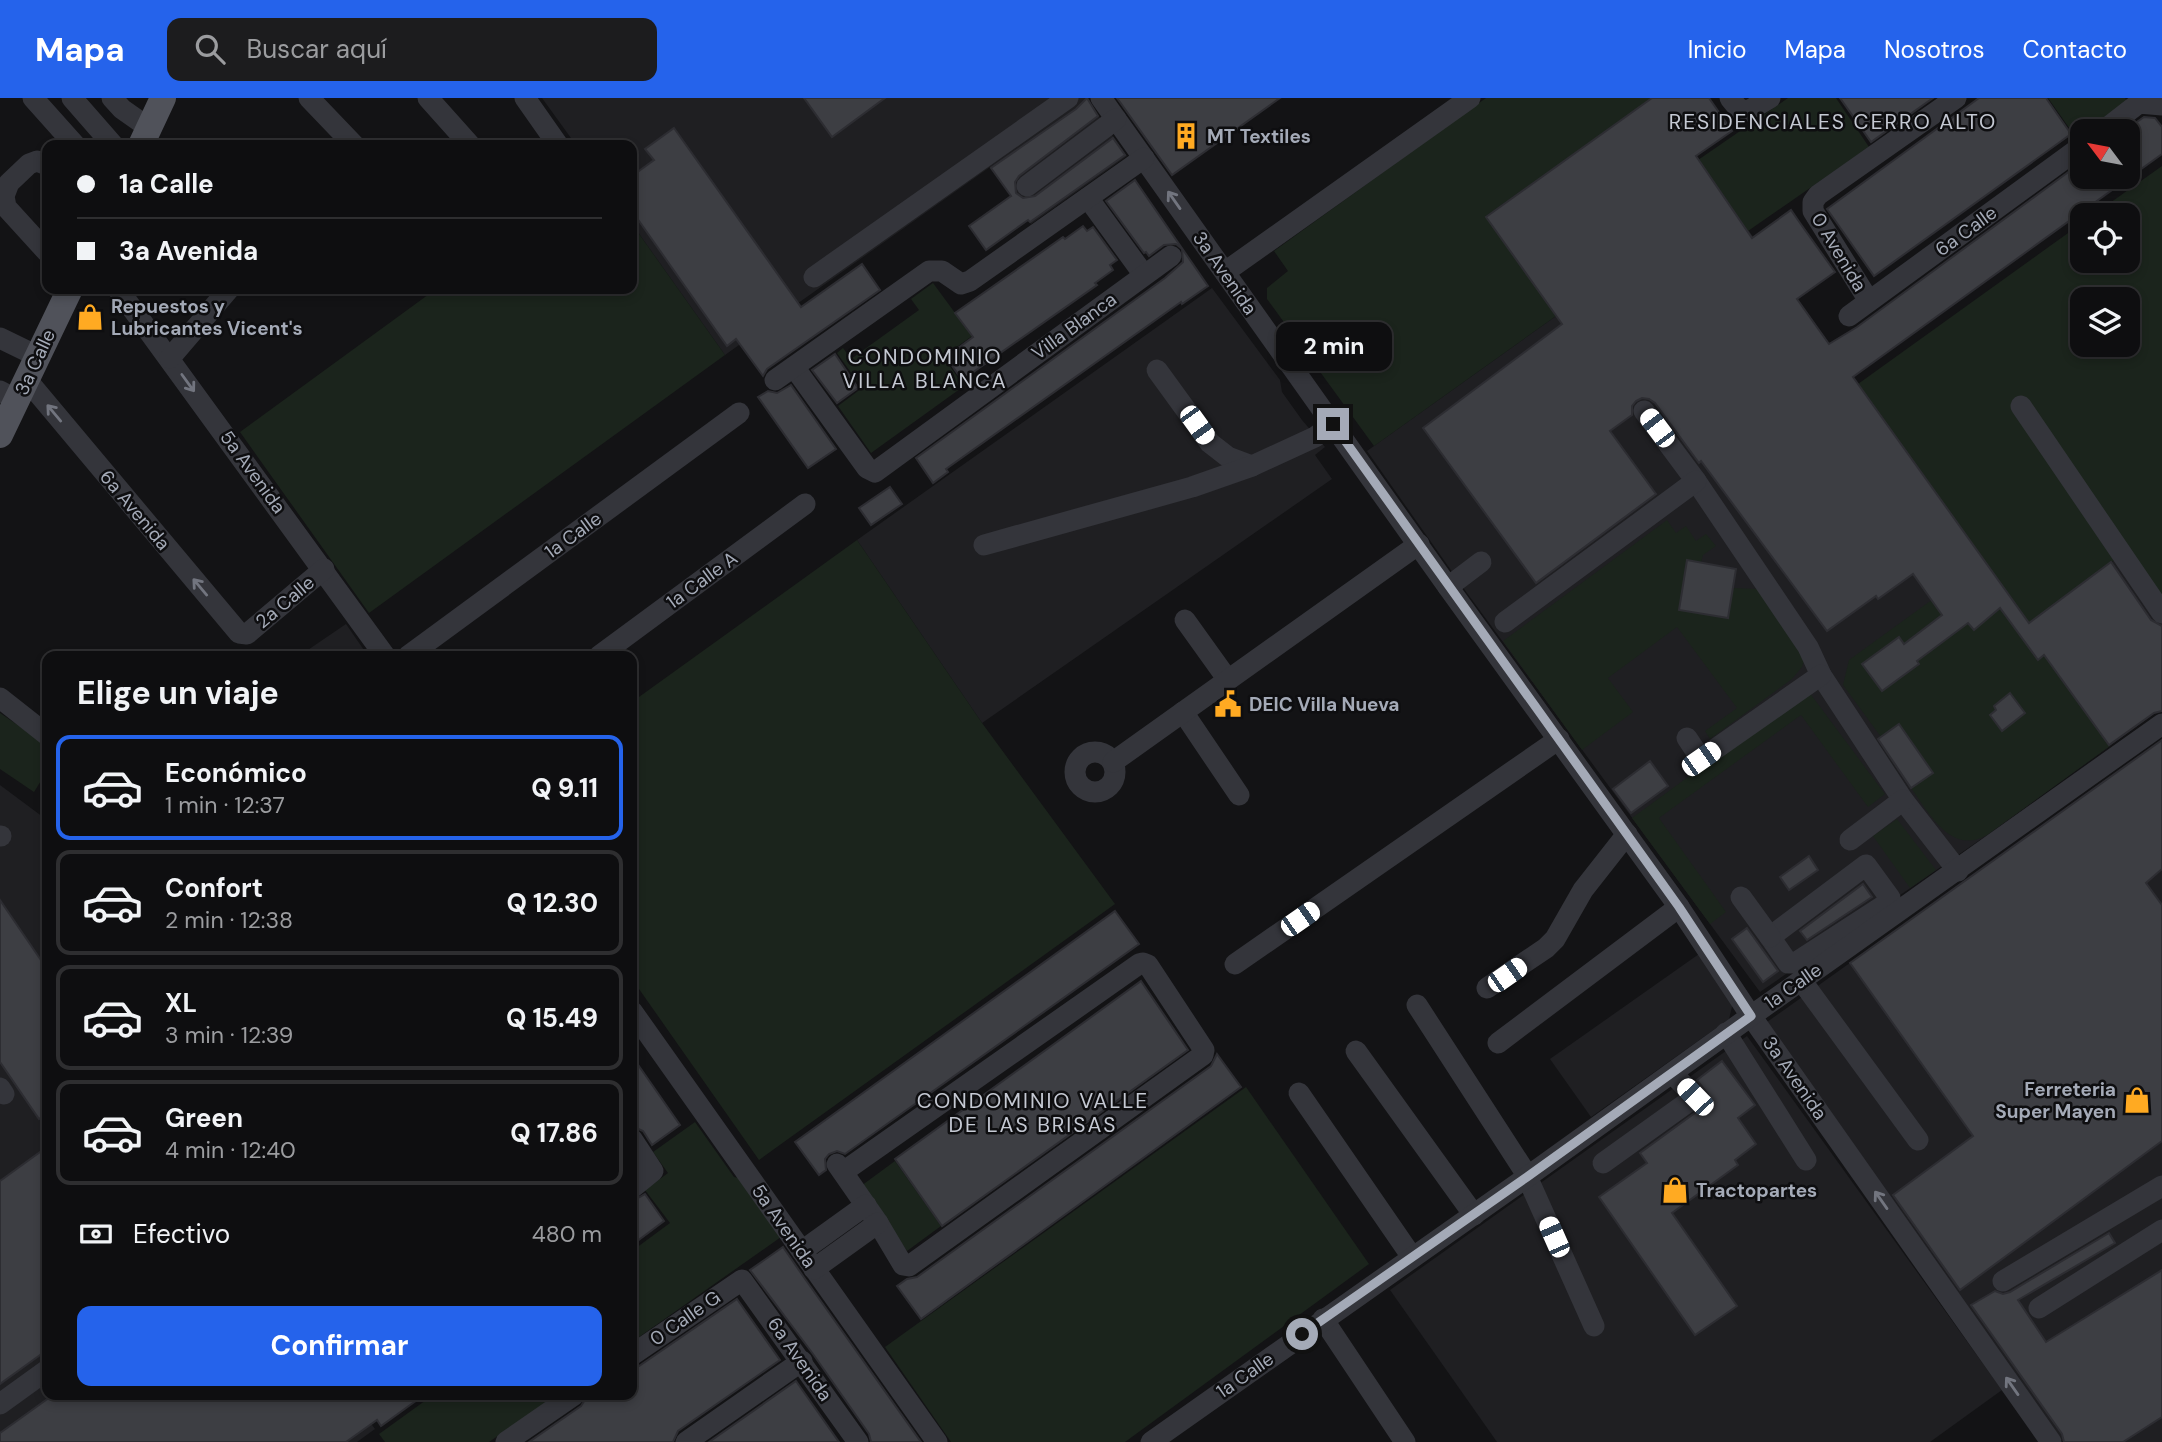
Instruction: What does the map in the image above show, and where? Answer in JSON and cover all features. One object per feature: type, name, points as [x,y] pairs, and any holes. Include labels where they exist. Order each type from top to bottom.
[{"type":"main road","points":[[144,140],[163,98]]},
{"type":"main road","name":"3a Calle","points":[[0,435],[20,382],[67,294]]},
{"type":"street","points":[[33,98],[71,140]]},
{"type":"street","points":[[72,98],[109,140]]},
{"type":"street","points":[[90,98],[144,140]]},
{"type":"street","points":[[112,98],[144,140]]},
{"type":"street","points":[[309,98],[349,140]]},
{"type":"street","points":[[428,98],[466,140]]},
{"type":"street","points":[[443,98],[479,140]]},
{"type":"street","points":[[525,98],[554,140]]},
{"type":"street","points":[[814,277],[1068,98]]},
{"type":"street","name":"3a Avenida","points":[[1101,98],[1679,907],[2042,1439]]},
{"type":"street","points":[[1225,272],[1470,98]]},
{"type":"street","points":[[1730,98],[1739,108],[1748,111],[1770,98]]},
{"type":"street","name":"0 Avenida","points":[[1869,301],[1813,211],[1813,202],[1818,195],[1956,98]]},
{"type":"street","points":[[2117,119],[2137,101],[2162,104]]},
{"type":"street","points":[[1027,186],[1116,119]]},
{"type":"street","name":"6a Calle","points":[[1849,316],[2070,155]]},
{"type":"street","points":[[775,380],[929,271],[940,270],[959,283],[968,283],[1144,158]]},
{"type":"street","points":[[42,163],[37,161],[29,164],[9,183],[4,195],[6,207],[42,246]]},
{"type":"street","points":[[1088,198],[1144,275]]},
{"type":"street","name":"Villa Blanca","points":[[794,367],[867,468],[875,472],[1171,256]]},
{"type":"street","name":"5a Avenida","points":[[122,294],[381,651]]},
{"type":"street","points":[[170,358],[225,294]]},
{"type":"street","name":"6a Avenida","points":[[0,338],[20,382],[239,633],[247,634]]},
{"type":"street","points":[[1157,370],[1210,443],[1228,457],[1252,466]]},
{"type":"street","points":[[2021,405],[2162,613]]},
{"type":"street","points":[[1644,411],[1696,481],[1808,647],[1821,675],[1903,800],[1958,871]]},
{"type":"street","name":"1a Calle","points":[[415,651],[739,413]]},
{"type":"street","points":[[984,545],[1192,487],[1252,466],[1315,437],[1333,424]]},
{"type":"street","points":[[1505,622],[1696,481]]},
{"type":"street","name":"1a Calle A","points":[[606,651],[805,504]]},
{"type":"street","points":[[1113,762],[1419,544]]},
{"type":"street","points":[[1448,587],[1481,562]]},
{"type":"street","name":"2a Calle","points":[[247,634],[324,569]]},
{"type":"street","points":[[1185,620],[1228,680]]},
{"type":"street","points":[[1687,738],[1701,759],[1821,675]]},
{"type":"street","points":[[0,698],[42,731]]},
{"type":"street","points":[[1183,712],[1239,795]]},
{"type":"street","name":"1a Calle","points":[[1151,1442],[2162,724]]},
{"type":"street","points":[[1235,964],[1559,739]]},
{"type":"street","points":[[1850,840],[1903,800]]},
{"type":"street","points":[[1487,988],[1555,939],[1583,890],[1627,834]]},
{"type":"street","points":[[1741,897],[1788,963],[1792,965],[1889,902],[1890,898],[1866,866],[1770,937]]},
{"type":"street","points":[[1498,1043],[1679,907]]},
{"type":"street","points":[[1139,964],[1148,965],[1204,1050],[1203,1055],[909,1266],[902,1265],[872,1214],[840,1168],[1139,964]]},
{"type":"street","points":[[1801,980],[1918,1140]]},
{"type":"street","points":[[1418,1005],[1527,1177],[1594,1326]]},
{"type":"street","name":"5a Avenida","points":[[637,1018],[937,1442]]},
{"type":"street","points":[[1726,1033],[1806,1160]]},
{"type":"street","points":[[1356,1051],[1474,1215]]},
{"type":"street","points":[[1603,1163],[1695,1097],[1672,1073]]},
{"type":"street","points":[[1299,1093],[1412,1257]]},
{"type":"street","points":[[637,1147],[653,1171],[637,1184]]},
{"type":"street","points":[[2003,1281],[2162,1186]]},
{"type":"street","points":[[808,1260],[872,1214]]},
{"type":"street","points":[[2039,1308],[2162,1230]]},
{"type":"street","name":"6a Avenida","points":[[738,1281],[745,1282],[858,1442]]},
{"type":"street","name":"0 Calle G","points":[[637,1352],[738,1281]]},
{"type":"street","points":[[1323,1319],[1405,1442]]},
{"type":"street","points":[[686,1442],[802,1361]]},
{"type":"street","points":[[0,1404],[42,1374]]},
{"type":"street","points":[[506,1442],[567,1400]]},
{"type":"shaded area","points":[[542,98],[1086,98],[1127,156],[1031,224],[990,167],[725,355],[637,231],[637,140],[572,140]]},
{"type":"shaded area","points":[[1486,98],[1652,98],[1486,216],[1556,316],[1374,446],[1267,299],[1267,288],[1288,271],[1274,251]]},
{"type":"shaded area","points":[[1654,98],[2029,623],[2117,558],[2162,622],[2162,708],[1987,835],[1760,992],[1467,593],[1367,451],[1556,316],[1486,217]]},
{"type":"shaded area","points":[[1788,98],[1836,98],[1869,147],[1748,231],[1698,160]]},
{"type":"shaded area","points":[[2048,98],[2125,98],[2128,102],[2104,119],[2070,119],[2070,129]]},
{"type":"shaded area","points":[[2162,166],[2162,622],[2117,558],[2029,623],[1858,384],[2070,232],[2070,273],[2140,273],[2140,203],[2110,203],[2130,189],[2140,189],[2140,182]]},
{"type":"shaded area","points":[[637,231],[725,355],[369,613],[240,432],[429,294],[637,294]]},
{"type":"shaded area","points":[[933,283],[972,336],[943,357],[964,386],[871,453],[838,406],[862,388],[837,353],[843,348],[851,359],[919,310],[911,299]]},
{"type":"shaded area","points":[[1212,288],[1280,380],[1282,392],[1325,447],[1315,455],[1332,479],[982,723],[857,540]]},
{"type":"shaded area","points":[[1667,520],[1676,533],[1686,526],[1696,541],[1706,534],[1716,546],[1703,555],[1701,563],[1687,561],[1679,610],[1728,618],[1733,588],[1758,589],[1805,657],[1802,667],[1792,679],[1710,739],[1705,731],[1737,708],[1677,627],[1608,678],[1633,712],[1582,750],[1503,641]]},
{"type":"shaded area","points":[[857,540],[982,723],[1115,904],[759,1160],[637,986],[637,698]]},
{"type":"shaded area","points":[[1973,570],[2038,659],[2044,655],[2110,746],[1987,835],[1974,840],[1962,840],[1942,829],[1911,788],[1933,772],[1899,724],[1881,737],[1843,685],[1849,660]]},
{"type":"shaded area","points":[[346,624],[365,651],[306,651]]},
{"type":"shaded area","points":[[1809,692],[1885,794],[1868,807],[1801,715],[1659,818],[1726,912],[1710,924],[1632,818],[1800,695]]},
{"type":"shaded area","points":[[0,713],[42,742],[42,779],[34,792],[0,769]]},
{"type":"shaded area","points":[[2162,740],[2162,1442],[2063,1442],[1767,1022]]},
{"type":"shaded area","points":[[0,785],[42,816],[42,1400],[355,1400],[375,1429],[357,1442],[0,1442]]},
{"type":"shaded area","points":[[1897,819],[1936,870],[1910,888],[1873,836]]},
{"type":"shaded area","points":[[1699,954],[1733,1003],[1729,1019],[1591,1117],[1550,1059]]},
{"type":"shaded area","points":[[1747,1036],[2002,1390],[1930,1442],[1497,1442],[1390,1290]]},
{"type":"shaded area","points":[[1246,1087],[1369,1264],[1125,1442],[951,1442],[885,1347]]},
{"type":"shaded area","points":[[695,1122],[781,1237],[637,1338],[637,1247],[670,1223],[645,1190],[668,1173],[653,1152]]},
{"type":"shaded area","points":[[895,1161],[941,1226],[907,1251],[861,1186]]},
{"type":"shaded area","points":[[426,1400],[550,1400],[489,1442],[385,1442],[379,1434]]},
{"type":"building","points":[[804,98],[885,98],[832,137]]},
{"type":"building","points":[[1087,98],[1098,116],[1019,176],[1015,182],[1016,193],[1023,198],[1035,196],[1113,138],[1125,155],[986,250],[969,226],[1011,196],[991,168],[1076,109]]},
{"type":"building","name":"MT Textiles","points":[[1117,98],[1280,98],[1172,175]]},
{"type":"building","points":[[1652,98],[1709,98],[1732,131],[1696,156],[1752,238],[1791,210],[1835,272],[1797,299],[1829,344],[1857,327],[2070,171],[2070,189],[2114,189],[2094,203],[2070,203],[2070,220],[1853,377],[2029,623],[2111,562],[2151,620],[2162,626],[2162,711],[2154,713],[2109,745],[2044,655],[2038,660],[2000,608],[1974,630],[1968,623],[1882,691],[1862,664],[1899,637],[1904,644],[1942,615],[1913,574],[1878,599],[1876,596],[1827,631],[1701,461],[1699,463],[1655,403],[1649,399],[1636,401],[1632,406],[1632,415],[1610,431],[1656,494],[1536,583],[1423,428],[1562,324],[1486,217]]},
{"type":"building","points":[[1840,98],[1933,98],[1871,142]]},
{"type":"building","points":[[1979,98],[2046,98],[2070,133],[1874,276],[1827,209]]},
{"type":"building","points":[[2144,117],[2155,118],[2162,127],[2162,154],[2140,170],[2140,120]]},
{"type":"building","points":[[674,128],[801,307],[862,264],[880,290],[767,369],[763,376],[736,339],[727,346],[637,218],[637,172],[654,160],[645,149]]},
{"type":"building","points":[[1135,180],[1208,286],[1182,304],[1181,302],[946,469],[948,472],[933,483],[916,458],[1165,278],[1183,262],[1182,249],[1176,244],[1164,245],[1149,256],[1144,253],[1106,201]]},
{"type":"building","points":[[1083,226],[1087,231],[1093,227],[1117,260],[1110,265],[1113,270],[1095,283],[1097,285],[962,380],[946,357],[973,337],[955,313],[1063,237],[1065,239]]},
{"type":"building","points":[[835,354],[858,388],[837,403],[812,370]]},
{"type":"building","points":[[791,385],[836,449],[808,468],[758,397],[768,391],[777,393]]},
{"type":"building","points":[[890,487],[902,504],[871,525],[859,508]]},
{"type":"building","points":[[1687,560],[1736,569],[1728,618],[1679,610]]},
{"type":"building","points":[[2010,693],[2025,713],[2002,731],[1990,715],[1996,710],[1994,706]]},
{"type":"building","points":[[1899,724],[1933,773],[1911,788],[1878,739]]},
{"type":"building","points":[[2162,740],[2162,869],[2146,883],[2162,905],[2162,1141],[1960,1290],[1893,1195],[1973,1136],[1850,963]]},
{"type":"building","points":[[1650,761],[1668,786],[1631,813],[1613,789]]},
{"type":"building","points":[[1809,856],[1818,870],[1789,890],[1780,877]]},
{"type":"building","points":[[1863,884],[1872,897],[1807,940],[1800,931]]},
{"type":"building","points":[[0,900],[42,962],[42,1117],[39,1119],[0,1062]]},
{"type":"building","points":[[1115,911],[1139,944],[845,1154],[837,1151],[829,1154],[825,1159],[826,1170],[819,1175],[795,1142]]},
{"type":"building","points":[[1747,928],[1778,971],[1763,982],[1732,939]]},
{"type":"building","points":[[1141,981],[1188,1050],[942,1226],[895,1159]]},
{"type":"building","points":[[1217,1054],[1241,1087],[921,1319],[897,1286],[907,1279],[917,1277],[1211,1066]]},
{"type":"building","points":[[1722,1061],[1755,1105],[1738,1118],[1756,1144],[1735,1160],[1738,1165],[1672,1213],[1737,1306],[1695,1335],[1599,1197],[1647,1163],[1640,1153],[1703,1107],[1708,1094],[1697,1080]]},
{"type":"building","points":[[637,1063],[680,1125],[652,1145],[643,1131],[637,1128]]},
{"type":"building","points":[[42,1151],[42,1354],[0,1384],[0,1181]]},
{"type":"building","points":[[645,1194],[664,1221],[637,1241],[637,1198]]},
{"type":"building","points":[[2109,1233],[2115,1243],[2018,1300],[2046,1342],[2162,1270],[2162,1417],[2123,1442],[2064,1442],[2062,1434],[1971,1305],[1995,1291],[2003,1294],[2010,1292]]},
{"type":"building","points":[[783,1247],[921,1442],[871,1442],[869,1434],[813,1354],[750,1270]]},
{"type":"building","points":[[737,1299],[780,1360],[678,1431],[673,1442],[529,1442],[581,1406],[585,1400],[637,1400],[639,1366]]},
{"type":"building","points":[[796,1381],[839,1442],[709,1442]]},
{"type":"building","points":[[46,1400],[417,1400],[381,1426],[377,1420],[346,1442],[0,1442],[0,1433]]},
{"type":"place","name":"MT Textiles","points":[[1186,136]]},
{"type":"place","name":"Repuestos y Lubricantes Vicent's","points":[[90,317]]},
{"type":"place","name":"DEIC Villa Nueva","points":[[1228,704]]},
{"type":"place","name":"Ferreteria Super Mayen","points":[[2137,1100]]},
{"type":"place","name":"Tractopartes","points":[[1675,1190]]},
{"type":"district","name":"RESIDENCIALES CERRO ALTO","points":[[1833,122]]},
{"type":"district","name":"CONDOMINIO VILLA BLANCA","points":[[925,369]]},
{"type":"district","name":"CONDOMINIO VALLE DE LAS BRISAS","points":[[1033,1113]]},
{"type":"route","points":[[1302,1334],[1751,1016],[1679,907],[1333,424]]}]
